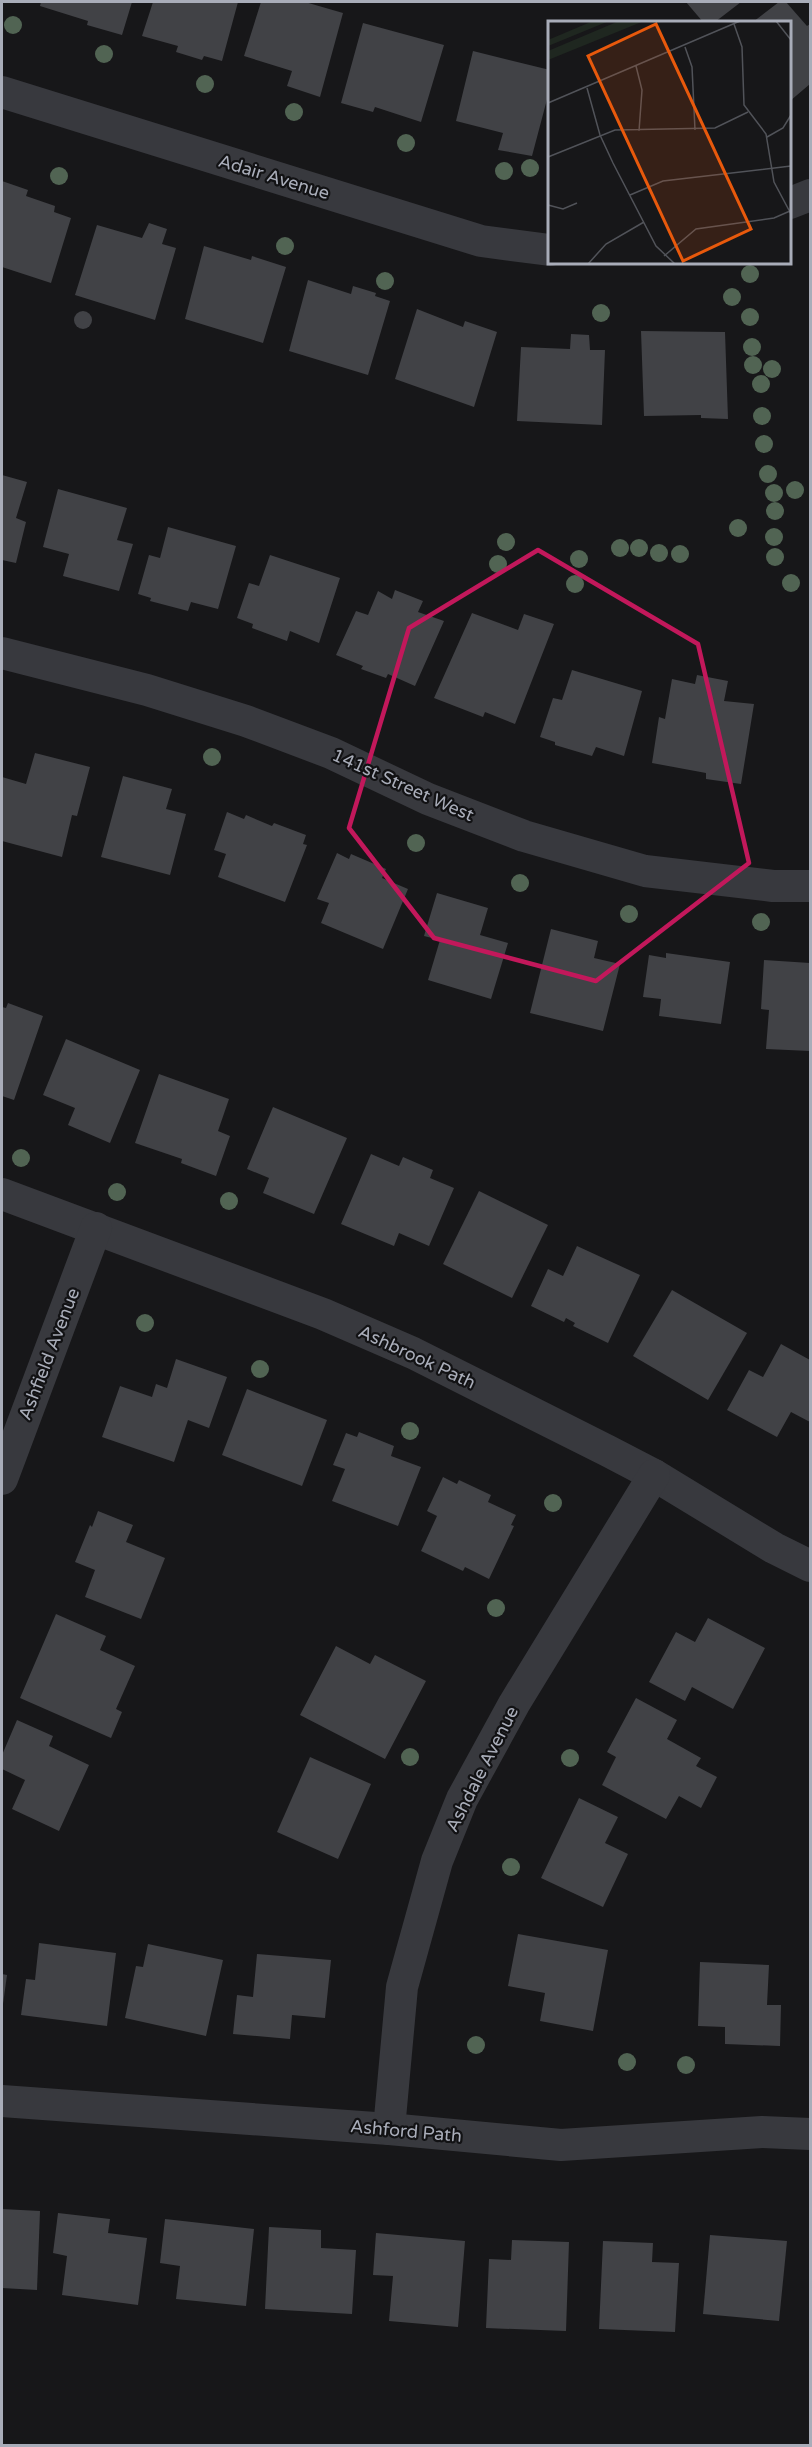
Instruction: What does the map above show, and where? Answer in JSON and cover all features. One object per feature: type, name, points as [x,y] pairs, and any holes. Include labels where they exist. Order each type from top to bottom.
[{"type":"street","name":"Adair Avenue","points":[[2,92],[481,241],[548,250]]},
{"type":"street","points":[[791,202],[810,195]]},
{"type":"street","name":"141st Street West","points":[[2,653],[147,690],[246,721],[331,753],[428,798],[524,836],[645,871],[773,886],[810,886]]},
{"type":"street","name":"Ashbrook Path","points":[[2,1194],[343,1323],[422,1358],[654,1475],[774,1548],[810,1566]]},
{"type":"street","name":"Ashfield Avenue","points":[[2,1479],[96,1228]]},
{"type":"street","name":"Ashdale Avenue","points":[[389,2129],[402,1986],[437,1862],[462,1799],[514,1704],[654,1475]]},
{"type":"street","name":"Ashford Path","points":[[2,2101],[389,2129],[561,2145],[762,2132],[810,2134]]},
{"type":"highlighted area","points":[[538,550],[698,644],[749,863],[596,981],[434,938],[349,828],[409,628]]},
{"type":"building","points":[[41,2],[132,2],[122,35],[87,25],[88,21],[40,6]]},
{"type":"building","points":[[153,2],[238,2],[222,61],[204,56],[202,60],[176,52],[178,46],[142,36]]},
{"type":"building","points":[[261,2],[305,2],[343,13],[320,97],[287,86],[292,71],[244,56]]},
{"type":"building","points":[[686,2],[741,2],[716,21],[702,21]]},
{"type":"building","points":[[779,2],[786,2],[807,26],[810,24],[810,84],[791,100],[791,21],[754,21]]},
{"type":"building","points":[[363,23],[444,45],[421,122],[375,107],[373,112],[341,103]]},
{"type":"building","points":[[473,51],[548,70],[548,96],[532,156],[498,150],[503,133],[456,121]]},
{"type":"building","points":[[2,181],[28,190],[26,196],[55,206],[54,212],[71,218],[51,283],[2,267]]},
{"type":"building","points":[[149,223],[167,229],[162,244],[176,248],[155,320],[75,295],[97,225],[142,238]]},
{"type":"building","points":[[204,246],[251,260],[252,256],[286,267],[263,343],[185,319]]},
{"type":"building","points":[[308,280],[351,294],[353,286],[376,293],[375,296],[390,301],[368,375],[289,351]]},
{"type":"building","points":[[417,309],[463,327],[465,321],[497,332],[474,407],[395,379]]},
{"type":"building","points":[[83,311],[89,314],[92,320],[89,326],[83,329],[77,326],[74,320],[77,314]]},
{"type":"building","points":[[641,331],[725,332],[728,419],[701,418],[701,415],[644,416]]},
{"type":"building","points":[[571,334],[589,335],[590,350],[605,350],[602,425],[517,421],[521,347],[570,349]]},
{"type":"building","points":[[2,475],[27,482],[16,518],[26,522],[16,563],[2,560]]},
{"type":"building","points":[[58,489],[127,508],[117,540],[133,544],[119,591],[63,576],[69,554],[43,547]]},
{"type":"building","points":[[168,527],[236,546],[218,609],[191,602],[188,611],[150,601],[151,598],[138,594],[149,555],[160,558]]},
{"type":"building","points":[[270,555],[340,578],[319,643],[290,631],[287,641],[252,628],[253,624],[237,618],[249,583],[259,586]]},
{"type":"building","points":[[395,590],[423,601],[418,612],[444,621],[415,686],[388,674],[386,678],[361,669],[363,666],[336,655],[356,611],[368,615],[378,591],[392,599]]},
{"type":"building","points":[[472,613],[518,630],[524,614],[554,624],[515,724],[485,712],[483,717],[434,698]]},
{"type":"building","points":[[572,670],[642,691],[624,756],[596,747],[592,756],[555,745],[555,742],[540,737],[553,698],[562,700]]},
{"type":"building","points":[[697,675],[728,681],[724,701],[754,704],[741,784],[706,779],[706,773],[652,763],[659,717],[665,719],[672,679],[695,684]]},
{"type":"building","points":[[35,753],[90,767],[77,816],[72,815],[62,857],[2,841],[2,777],[26,784]]},
{"type":"building","points":[[123,776],[172,789],[166,809],[186,814],[170,875],[101,857]]},
{"type":"building","points":[[227,812],[244,819],[246,815],[272,826],[274,823],[306,835],[303,844],[307,845],[285,902],[218,877],[226,854],[214,850]]},
{"type":"building","points":[[337,853],[349,859],[351,854],[386,869],[382,878],[408,889],[383,949],[321,923],[329,903],[317,899]]},
{"type":"building","points":[[437,893],[488,908],[480,935],[508,943],[491,999],[428,980],[440,940],[424,936]]},
{"type":"building","points":[[551,929],[598,941],[594,958],[620,964],[603,1031],[530,1013]]},
{"type":"building","points":[[666,953],[730,962],[721,1024],[659,1016],[661,999],[643,997],[649,955],[666,958]]},
{"type":"building","points":[[764,960],[810,963],[810,1051],[766,1049],[769,1010],[761,1009]]},
{"type":"building","points":[[8,1003],[43,1016],[14,1100],[2,1096],[2,1007],[6,1008]]},
{"type":"building","points":[[66,1039],[140,1070],[110,1143],[68,1125],[75,1108],[43,1095]]},
{"type":"building","points":[[159,1074],[229,1099],[218,1131],[230,1136],[216,1176],[181,1163],[182,1159],[135,1143]]},
{"type":"building","points":[[273,1107],[347,1138],[314,1214],[263,1193],[269,1178],[247,1169]]},
{"type":"building","points":[[371,1154],[399,1166],[403,1157],[433,1170],[430,1178],[454,1188],[429,1246],[399,1233],[394,1246],[341,1224]]},
{"type":"building","points":[[479,1191],[548,1225],[512,1298],[443,1264]]},
{"type":"building","points":[[577,1246],[640,1275],[608,1343],[573,1326],[575,1323],[566,1318],[564,1322],[531,1306],[548,1269],[563,1276]]},
{"type":"building","points":[[672,1290],[747,1333],[708,1400],[633,1356]]},
{"type":"building","points":[[781,1344],[810,1360],[810,1422],[791,1412],[777,1437],[727,1410],[749,1370],[763,1377]]},
{"type":"building","points":[[176,1359],[227,1377],[209,1428],[188,1420],[174,1462],[102,1437],[120,1386],[152,1397],[156,1384],[167,1388]]},
{"type":"building","points":[[247,1389],[327,1420],[302,1486],[222,1455]]},
{"type":"building","points":[[359,1432],[394,1446],[391,1456],[421,1467],[398,1526],[332,1501],[345,1469],[333,1465],[346,1433],[357,1437]]},
{"type":"building","points":[[443,1477],[457,1484],[459,1480],[491,1495],[488,1502],[516,1515],[511,1525],[514,1526],[489,1579],[465,1567],[463,1571],[421,1551],[437,1516],[427,1511]]},
{"type":"building","points":[[98,1511],[133,1525],[126,1542],[165,1558],[141,1619],[85,1597],[95,1570],[75,1562]]},
{"type":"building","points":[[56,1614],[106,1636],[100,1650],[135,1666],[116,1709],[122,1712],[111,1738],[20,1698]]},
{"type":"building","points":[[708,1618],[765,1648],[733,1709],[692,1687],[685,1701],[649,1682],[676,1632],[695,1642]]},
{"type":"building","points":[[336,1646],[370,1664],[375,1655],[426,1681],[385,1759],[300,1715]]},
{"type":"building","points":[[636,1698],[677,1720],[667,1739],[701,1758],[696,1766],[717,1777],[701,1808],[679,1796],[666,1819],[602,1785],[616,1757],[607,1752]]},
{"type":"building","points":[[17,1720],[53,1736],[49,1746],[89,1765],[59,1831],[12,1809],[25,1780],[2,1769],[2,1755]]},
{"type":"building","points":[[310,1757],[371,1784],[338,1859],[277,1832]]},
{"type":"building","points":[[579,1798],[618,1817],[605,1843],[628,1854],[603,1907],[541,1878]]},
{"type":"building","points":[[518,1934],[608,1950],[593,2031],[540,2021],[545,1993],[508,1986]]},
{"type":"building","points":[[39,1943],[116,1953],[107,2026],[21,2015],[26,1979],[35,1980]]},
{"type":"building","points":[[148,1944],[223,1960],[206,2036],[125,2018],[136,1966],[143,1967]]},
{"type":"building","points":[[257,1954],[331,1960],[325,2018],[292,2015],[290,2039],[233,2034],[237,1995],[253,1997]]},
{"type":"building","points":[[700,1962],[769,1965],[767,2005],[781,2005],[780,2046],[725,2044],[725,2027],[698,2026]]},
{"type":"building","points":[[2,1974],[7,1975],[3,2004],[2,2004]]},
{"type":"building","points":[[2,2209],[40,2211],[37,2290],[2,2288]]},
{"type":"building","points":[[58,2213],[110,2219],[108,2233],[147,2238],[138,2305],[62,2295],[67,2256],[53,2253]]},
{"type":"building","points":[[165,2219],[254,2229],[246,2306],[176,2299],[180,2266],[160,2263]]},
{"type":"building","points":[[269,2227],[321,2230],[321,2248],[356,2250],[352,2314],[265,2309]]},
{"type":"building","points":[[376,2233],[465,2241],[458,2327],[389,2321],[393,2276],[373,2275]]},
{"type":"building","points":[[710,2235],[787,2241],[779,2321],[703,2314]]},
{"type":"building","points":[[512,2240],[569,2242],[566,2331],[486,2328],[489,2259],[511,2260]]},
{"type":"building","points":[[603,2241],[653,2243],[652,2262],[679,2263],[675,2332],[599,2329]]}]
